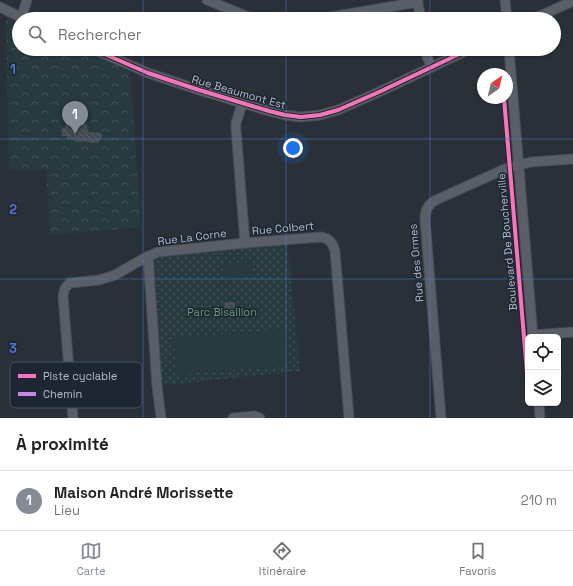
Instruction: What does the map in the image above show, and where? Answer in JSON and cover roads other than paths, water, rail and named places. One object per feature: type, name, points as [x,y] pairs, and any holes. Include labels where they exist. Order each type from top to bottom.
[{"type":"street","points":[[24,12],[27,0]]},
{"type":"street","points":[[207,0],[236,12]]},
{"type":"street","points":[[505,0],[506,12]]},
{"type":"street","points":[[357,12],[417,1],[419,12]]},
{"type":"street","points":[[549,12],[573,1]]},
{"type":"street","points":[[0,7],[12,13]]},
{"type":"street","name":"Rue Beaumont Est","points":[[109,56],[163,78],[242,104],[285,115],[301,117],[320,115],[338,110],[455,56]]},
{"type":"street","points":[[428,56],[432,67]]},
{"type":"street","name":"Boulevard De Boucherville","points":[[511,56],[533,334]]},
{"type":"street","name":"Rue Colbert","points":[[242,104],[236,123],[236,129],[245,243],[321,237],[327,239],[332,244],[335,251],[349,418]]},
{"type":"street","name":"Rue des Ormes","points":[[441,418],[425,220],[426,211],[430,204],[436,200],[507,168],[531,162],[573,159]]},
{"type":"street","name":"Rue La Corne","points":[[68,362],[63,296],[64,290],[68,285],[72,283],[99,280],[116,275],[148,256],[158,252],[245,243]]},
{"type":"street","points":[[148,256],[156,379],[161,418]]},
{"type":"street","points":[[553,334],[573,332]]},
{"type":"street","points":[[539,406],[540,418]]},
{"type":"street","name":"Rue La Corne","points":[[72,408],[73,418]]},
{"type":"street","points":[[232,418],[255,416],[260,418]]},
{"type":"place","name":"Maison André Morissette","points":[[75,134]]},
{"type":"park label","name":"Parc Bisaillon","points":[[222,312]]}]
